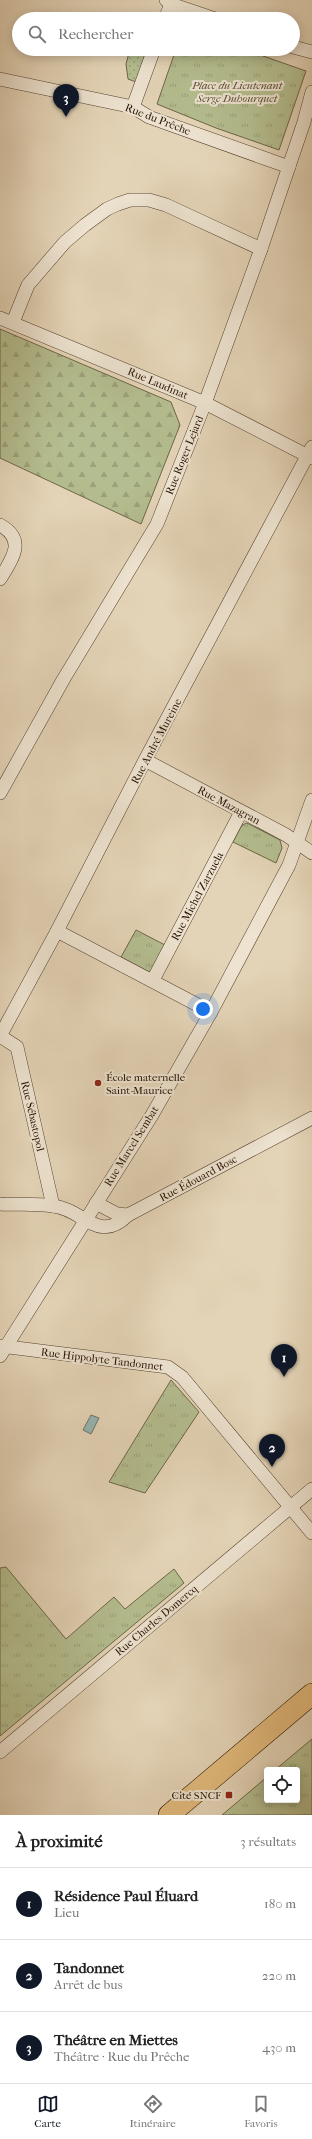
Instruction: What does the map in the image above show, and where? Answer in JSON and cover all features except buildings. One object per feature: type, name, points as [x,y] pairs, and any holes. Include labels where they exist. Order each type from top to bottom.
[{"type":"main road","points":[[169,1815],[312,1694]]},
{"type":"main road","points":[[189,1815],[312,1712]]},
{"type":"street","points":[[166,12],[168,2],[196,12]]},
{"type":"street","points":[[300,49],[312,52]]},
{"type":"street","points":[[133,107],[151,56]]},
{"type":"street","name":"Rue du Prêche","points":[[0,79],[133,107],[149,117],[290,167]]},
{"type":"street","name":"Rue Roger Lejard","points":[[0,793],[64,680],[157,524],[205,403],[290,167],[308,124],[312,92]]},
{"type":"street","points":[[13,322],[28,286],[65,242],[84,225],[107,209],[130,200],[149,200],[166,204],[261,249]]},
{"type":"street","name":"Rue Laudinat","points":[[0,318],[13,322],[205,403],[310,453]]},
{"type":"street","name":"Rue André Mureine","points":[[0,1036],[57,931],[145,760],[310,453]]},
{"type":"street","points":[[0,525],[10,531],[15,541],[13,556],[0,579]]},
{"type":"street","name":"Rue Mazagran","points":[[145,760],[298,843],[312,853]]},
{"type":"street","name":"Rue Marcel Sembat","points":[[2,1349],[152,1115],[211,1012],[289,865],[312,800]]},
{"type":"street","name":"Rue Michel Zarzuela","points":[[153,980],[241,812]]},
{"type":"street","points":[[57,931],[153,980],[211,1012]]},
{"type":"street","name":"Rue Sébastopol","points":[[0,1036],[17,1047],[53,1206]]},
{"type":"street","name":"Rue Édouard Bosc","points":[[0,1204],[53,1206],[66,1209],[98,1228],[108,1228],[119,1224],[128,1215],[312,1118]]},
{"type":"street","points":[[96,1203],[117,1214],[128,1215]]},
{"type":"street","name":"Rue Hippolyte Tandonnet","points":[[2,1349],[168,1367],[182,1377],[312,1533]]},
{"type":"street","name":"Rue Charles Domercq","points":[[0,1752],[312,1489]]},
{"type":"green space","points":[[128,56],[145,56],[136,82],[128,79],[126,64]]},
{"type":"green space","name":"Place du Lieutenant Serge Duhourquet","points":[[174,56],[263,56],[306,71],[279,150],[216,128],[157,104]]},
{"type":"green space","points":[[0,329],[171,402],[180,425],[141,524],[0,458]]},
{"type":"green space","points":[[247,823],[280,840],[282,848],[276,863],[233,842],[242,825]]},
{"type":"green space","points":[[136,930],[165,945],[151,973],[121,957]]},
{"type":"green space","points":[[171,1380],[199,1412],[145,1493],[109,1482]]},
{"type":"green space","points":[[6,1567],[66,1639],[114,1597],[125,1609],[174,1569],[184,1583],[0,1736],[0,1568]]},
{"type":"green space","points":[[312,1739],[312,1815],[222,1815],[264,1780],[264,1803],[300,1803],[300,1767],[279,1767]]},
{"type":"water","points":[[91,1415],[99,1418],[91,1434],[83,1430]]},
{"type":"place","name":"Théâtre en Miettes","points":[[66,117]]},
{"type":"place","name":"École maternelle Saint-Maurice","points":[[98,1083]]},
{"type":"place","name":"Résidence Paul Éluard","points":[[284,1377]]},
{"type":"place","name":"Tandonnet","points":[[272,1467]]},
{"type":"place","name":"Cité SNCF","points":[[229,1795]]}]
